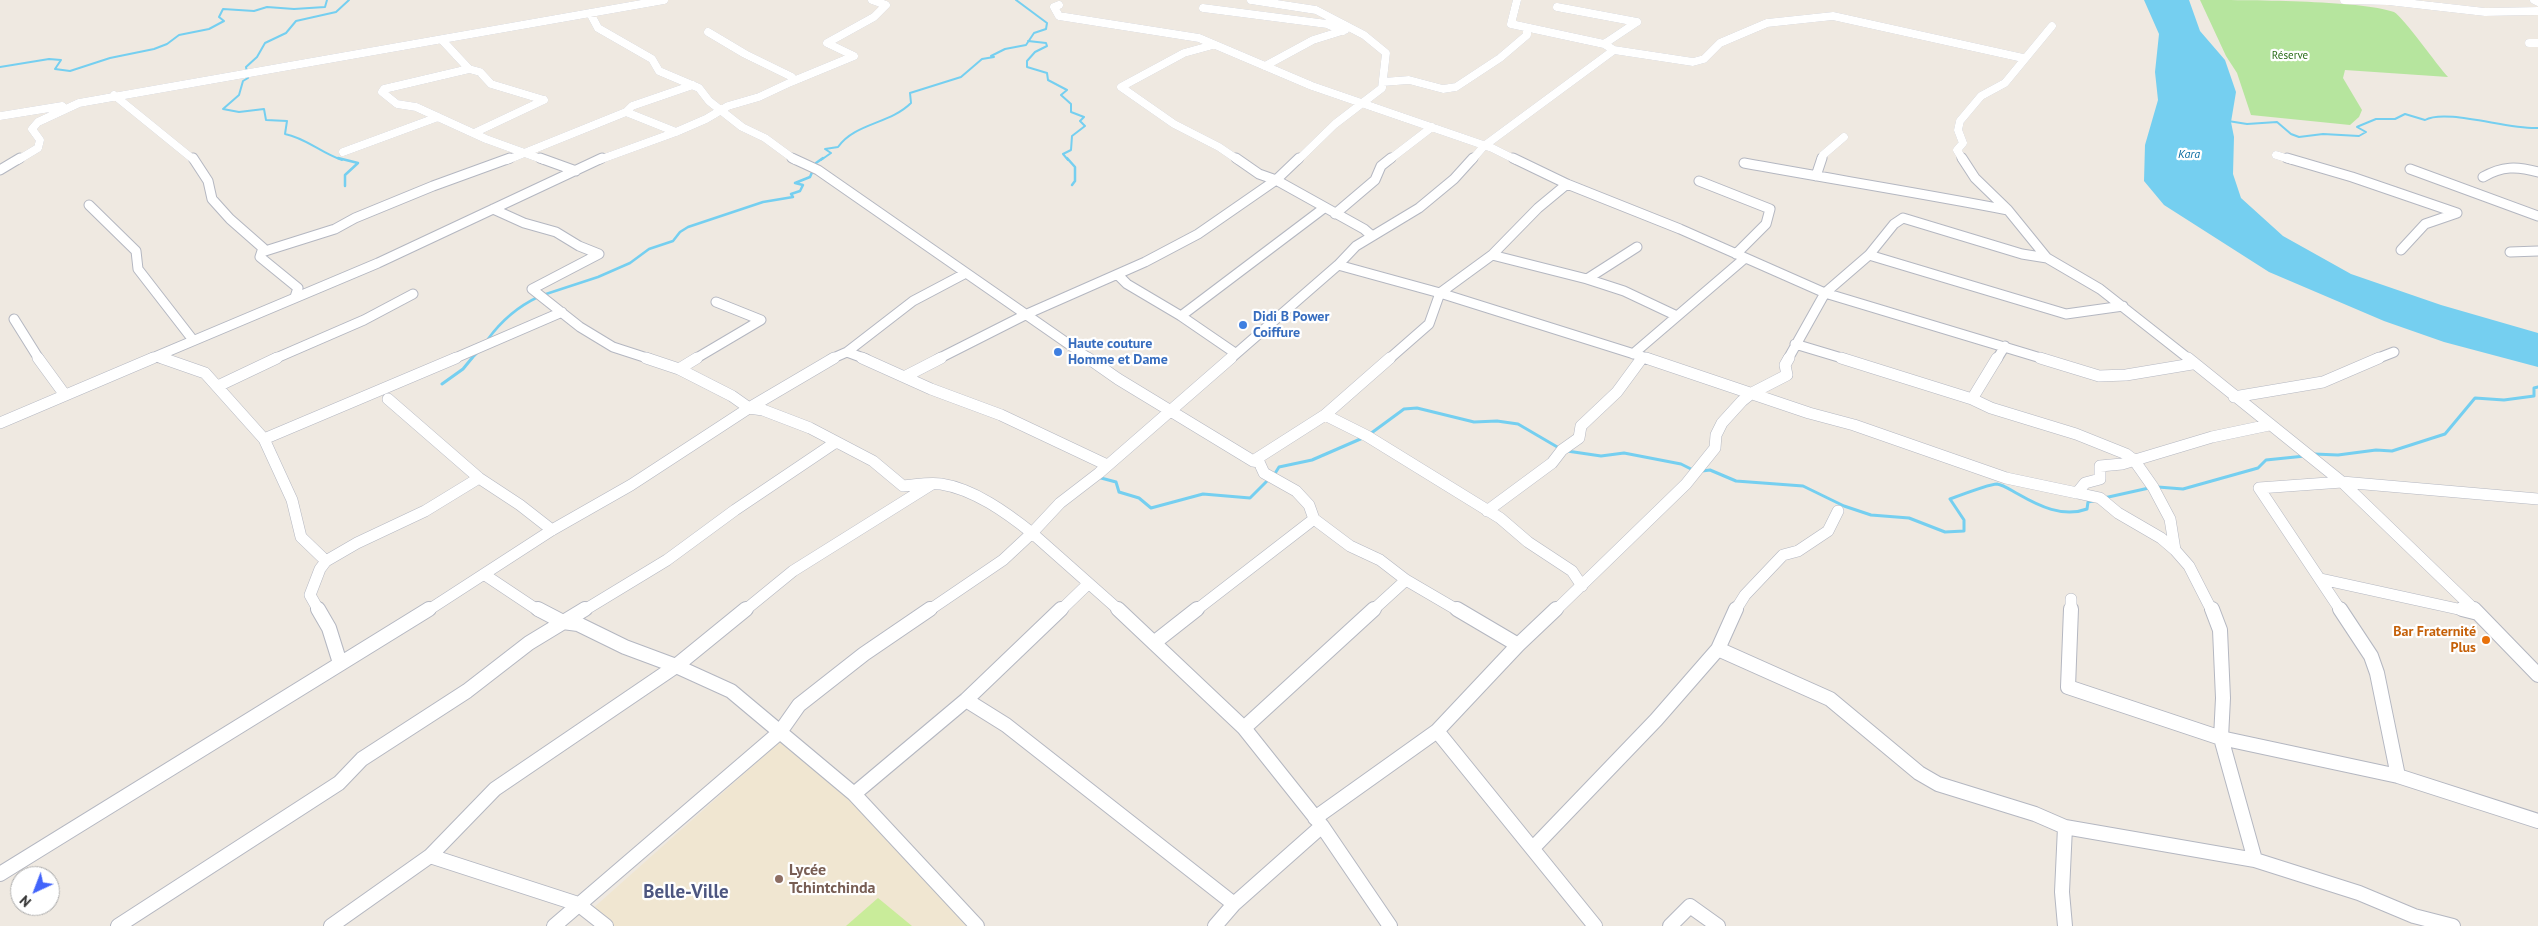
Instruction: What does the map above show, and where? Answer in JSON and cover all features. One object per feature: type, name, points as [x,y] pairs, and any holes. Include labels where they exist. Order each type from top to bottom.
[{"type":"street","points":[[0,116],[664,0]]},
{"type":"street","points":[[0,422],[378,263],[605,158],[676,132],[720,111],[854,56],[828,43],[834,38],[858,28],[886,5],[872,0]]},
{"type":"street","points":[[1251,0],[1317,6],[1347,30]]},
{"type":"street","points":[[1517,0],[1511,24],[1609,47],[1693,62],[1704,59],[1720,43],[1766,23],[1833,16],[2023,58]]},
{"type":"street","points":[[2344,0],[2387,0],[2485,12],[2538,11]]},
{"type":"street","points":[[2534,0],[2538,2]]},
{"type":"street","points":[[1058,5],[1054,7],[1060,16],[1161,33],[1189,35],[1312,86],[1506,154],[1567,184],[1825,293],[2099,376],[2154,372],[2192,364]]},
{"type":"street","points":[[554,926],[780,732],[799,705],[864,654],[1003,560],[1032,534],[1060,503],[1107,465],[1338,265],[1356,246],[1419,208],[1446,186],[1484,146],[1609,47],[1637,22],[1556,7]]},
{"type":"street","points":[[906,376],[1027,314],[1118,275],[1198,234],[1276,180],[1335,124],[1378,93],[1382,88],[1386,53],[1373,41],[1347,30],[1326,24],[1203,8]]},
{"type":"street","points":[[590,13],[598,28],[652,59],[659,71],[699,88],[720,111],[742,127],[765,138],[789,157],[814,169],[1027,314],[1118,379],[1168,411],[1253,461],[1259,462],[1264,473],[1296,491],[1309,505],[1314,519],[1350,546],[1380,560],[1406,580],[1518,645]]},
{"type":"street","points":[[2052,26],[2023,58],[2024,62],[2005,83],[1981,96],[1960,121],[1958,125],[1964,140],[1958,148],[1959,153],[1975,178],[2008,210],[2047,258],[2100,289],[2123,306],[2192,364],[2342,482],[2478,613],[2538,676]]},
{"type":"street","points":[[1382,82],[1409,80],[1443,89],[1456,87],[1500,58],[1527,35],[1527,28]]},
{"type":"street","points":[[1265,66],[1313,40],[1347,30]]},
{"type":"street","points":[[708,32],[745,54],[792,77],[791,82]]},
{"type":"street","points":[[442,40],[469,69]]},
{"type":"street","points":[[2529,43],[2538,42]]},
{"type":"street","points":[[1213,45],[1184,53],[1121,87],[1174,124],[1219,147],[1259,174],[1276,180],[1364,229],[1372,236]]},
{"type":"street","points":[[474,133],[544,100],[491,84],[480,72],[469,69],[410,82],[384,89],[382,92],[397,104],[416,107],[474,133],[576,171]]},
{"type":"street","points":[[262,252],[335,229],[355,218],[433,186],[526,152],[626,112],[632,106],[693,85]]},
{"type":"street","points":[[114,95],[124,101],[136,115],[192,157],[208,181],[212,199],[230,220],[263,248],[260,256],[270,267],[298,288],[295,297]]},
{"type":"street","points":[[0,170],[38,148],[40,140],[32,129],[38,122],[79,103]]},
{"type":"street","points":[[626,112],[676,132]]},
{"type":"street","points":[[343,152],[438,117]]},
{"type":"street","points":[[1335,214],[1375,180],[1381,166],[1432,127]]},
{"type":"street","points":[[1816,176],[1823,155],[1844,138]]},
{"type":"street","points":[[2276,155],[2352,177],[2457,213],[2424,224],[2400,250]]},
{"type":"street","points":[[1744,163],[1886,186],[2008,210]]},
{"type":"street","points":[[2483,177],[2504,166],[2515,166],[2538,172]]},
{"type":"street","points":[[2410,169],[2538,216]]},
{"type":"street","points":[[1487,510],[1552,463],[1562,450],[1579,438],[1581,426],[1617,392],[1638,356],[1677,316],[1741,256],[1766,224],[1770,209],[1699,181]]},
{"type":"street","points":[[1253,461],[1324,414],[1429,324],[1440,293],[1492,254],[1525,224],[1546,199],[1567,184]]},
{"type":"street","points":[[88,205],[136,251],[138,269],[193,340]]},
{"type":"street","points":[[1181,316],[1287,238],[1324,208]]},
{"type":"street","points":[[493,209],[524,223],[556,232],[579,246],[599,254],[532,288],[562,312],[613,347],[679,369],[732,396],[749,408],[772,414],[836,442],[873,460],[904,486],[946,484],[983,501],[1016,520],[1155,642],[1244,728],[1319,822],[1390,926]]},
{"type":"street","points":[[1215,926],[1234,904],[1319,822],[1437,730],[1518,645],[1582,586],[1686,484],[1715,448],[1716,435],[1722,424],[1752,393],[1787,375],[1785,364],[1825,293],[1869,255],[1894,224],[1902,218],[2022,254],[2047,258]]},
{"type":"street","points":[[1587,279],[1637,247]]},
{"type":"street","points":[[2510,252],[2538,251]]},
{"type":"street","points":[[1492,254],[1587,279],[1624,291],[1677,316]]},
{"type":"street","points":[[1869,255],[2066,314],[2123,306]]},
{"type":"street","points":[[1338,265],[1440,293],[1638,356],[1752,393],[1809,414],[1863,428],[2006,478],[2100,498],[2118,513],[2161,538],[2176,550],[2189,566],[2211,607],[2220,630],[2223,698],[2221,738],[2255,860]]},
{"type":"street","points":[[0,874],[485,575],[552,530],[631,485],[749,408],[847,352],[913,301],[966,273]]},
{"type":"street","points":[[1118,275],[1128,284],[1181,316],[1235,353]]},
{"type":"street","points":[[218,386],[317,339],[364,320],[413,294]]},
{"type":"street","points":[[679,369],[761,320],[716,302]]},
{"type":"street","points":[[264,439],[378,393],[463,353],[562,312]]},
{"type":"street","points":[[14,319],[44,367],[65,395]]},
{"type":"street","points":[[1795,344],[1972,399],[1991,408],[2076,434],[2126,454],[2134,460],[2153,487],[2170,519],[2176,550]]},
{"type":"street","points":[[1972,399],[2005,346]]},
{"type":"street","points":[[847,352],[906,376],[931,389],[1001,415],[1107,465]]},
{"type":"street","points":[[2234,397],[2323,382],[2394,352]]},
{"type":"street","points":[[154,357],[168,359],[205,373],[264,439],[292,500],[301,537],[326,561]]},
{"type":"street","points":[[388,400],[479,478],[520,505],[552,530]]},
{"type":"street","points":[[1324,414],[1368,436],[1500,518],[1528,542],[1572,571],[1582,586]]},
{"type":"street","points":[[2077,494],[2085,483],[2100,479],[2100,466],[2134,460],[2212,437],[2269,425]]},
{"type":"street","points":[[118,926],[180,884],[339,783],[362,760],[467,691],[529,643],[667,560],[748,501],[836,442]]},
{"type":"street","points":[[340,663],[329,628],[310,595],[320,569],[326,561],[365,539],[425,511],[479,478]]},
{"type":"street","points":[[2398,776],[2377,673],[2371,656],[2322,579],[2259,488],[2342,482],[2538,499]]},
{"type":"street","points":[[331,926],[430,856],[496,789],[676,666],[793,571],[934,484]]},
{"type":"street","points":[[1533,848],[1656,720],[1718,649],[1732,616],[1745,595],[1783,555],[1798,551],[1828,531],[1838,511]]},
{"type":"street","points":[[1155,642],[1314,519]]},
{"type":"street","points":[[485,575],[543,613],[563,622],[578,624],[625,647],[676,666],[731,691],[854,794],[977,926]]},
{"type":"street","points":[[2322,579],[2478,613]]},
{"type":"street","points":[[1244,728],[1406,580]]},
{"type":"street","points":[[854,794],[966,700],[1088,584]]},
{"type":"street","points":[[2071,598],[2068,687],[2221,738],[2398,776],[2538,821]]},
{"type":"street","points":[[1718,649],[1830,698],[1919,773],[1938,784],[2035,814],[2065,827],[2255,860],[2358,893],[2414,916],[2453,926]]},
{"type":"street","points":[[966,700],[1006,725],[1234,904]]},
{"type":"street","points":[[1437,730],[1596,926]]},
{"type":"street","points":[[2065,827],[2062,892],[2065,926]]},
{"type":"street","points":[[430,856],[578,904],[606,926]]},
{"type":"street","points":[[1670,926],[1690,906],[1718,926]]},
{"type":"shaded area","points":[[783,739],[849,795],[968,926],[615,926],[591,910]]},
{"type":"green space","name":"Réserve","points":[[2200,0],[2329,3],[2378,8],[2394,12],[2448,77],[2345,70],[2343,78],[2362,110],[2359,117],[2350,125],[2251,115],[2237,73],[2226,56]]},
{"type":"green space","points":[[878,898],[912,926],[846,926]]},
{"type":"water","name":"Kara","points":[[2144,0],[2189,0],[2200,31],[2225,60],[2236,92],[2231,122],[2234,137],[2233,174],[2241,198],[2283,236],[2351,274],[2441,305],[2538,333],[2538,367],[2444,342],[2384,321],[2269,272],[2164,205],[2144,181],[2145,145],[2158,100],[2155,72],[2159,34]]},
{"type":"waterway","points":[[0,67],[49,59],[61,60],[55,69],[70,71],[110,58],[154,49],[167,44],[179,35],[209,29],[224,21],[219,17],[223,9],[254,11],[267,7],[294,9],[325,7],[327,0]]},
{"type":"waterway","points":[[342,160],[300,139],[285,134],[287,121],[266,120],[264,109],[239,112],[223,109],[239,95],[243,81],[248,78],[246,67],[257,57],[265,43],[286,33],[296,21],[336,12],[349,0]]},
{"type":"waterway","points":[[1016,0],[1047,23],[1046,29],[1034,33],[1029,41]]},
{"type":"waterway","points":[[821,160],[831,153],[825,149],[838,147],[854,133],[903,110],[911,103],[910,93],[961,77],[982,59],[994,57],[991,56],[1005,49],[1026,45],[1029,41]]},
{"type":"waterway","points":[[1029,41],[1046,43],[1047,46],[1035,52],[1027,61],[1027,67],[1047,73],[1048,80],[1067,90],[1061,95],[1071,104],[1071,112],[1084,117],[1080,121],[1085,126],[1072,136],[1071,150],[1063,154],[1068,160]]},
{"type":"waterway","points":[[2228,121],[2247,124],[2277,122],[2291,134],[2299,137],[2323,134],[2359,136],[2366,132],[2357,127],[2359,126],[2376,119],[2395,119],[2405,114],[2425,120],[2447,116],[2526,128],[2538,128]]},
{"type":"waterway","points":[[338,158],[358,163],[345,175],[345,186]]},
{"type":"waterway","points":[[543,295],[598,277],[630,263],[649,249],[673,241],[680,232],[688,227],[763,202],[793,197],[791,194],[800,191],[803,185],[795,183],[810,177],[816,163],[823,158]]},
{"type":"waterway","points":[[1067,158],[1075,167],[1075,181],[1072,185]]},
{"type":"waterway","points":[[490,341],[488,339],[504,320],[523,305],[538,297]]},
{"type":"waterway","points":[[472,358],[477,353]]},
{"type":"waterway","points":[[442,384],[463,369],[472,358]]},
{"type":"waterway","points":[[2314,454],[2338,455],[2376,450],[2392,451],[2445,434],[2475,398],[2504,400],[2534,396],[2534,388],[2538,387]]},
{"type":"waterway","points":[[1370,434],[1404,409],[1417,408],[1474,422],[1497,421],[1518,424],[1559,448]]},
{"type":"waterway","points":[[1274,475],[1279,467],[1312,460],[1365,437]]},
{"type":"waterway","points":[[1567,451],[1601,456],[1624,453],[1681,464],[1693,470]]},
{"type":"waterway","points":[[2158,487],[2183,489],[2258,468],[2266,460],[2305,456]]},
{"type":"waterway","points":[[1702,471],[1710,470],[1736,481],[1803,486],[1844,506],[1871,515],[1909,518],[1945,532],[1964,531],[1964,520],[1950,499],[1997,484],[2034,503],[2060,511],[2069,512],[2087,509],[2088,502],[2093,501]]},
{"type":"waterway","points":[[1101,478],[1116,482],[1119,492],[1139,498],[1151,508],[1203,494],[1250,498],[1269,479]]},
{"type":"waterway","points":[[2104,498],[2149,488]]},
{"type":"place","name":"Didi B Power Coiffure","points":[[1243,325]]},
{"type":"place","name":"Haute couture Homme et Dame","points":[[1058,352]]},
{"type":"place","name":"Bar Fraternité Plus","points":[[2486,640]]},
{"type":"place","name":"Lycée Tchintchinda","points":[[779,879]]},
{"type":"district","name":"Belle-Ville","points":[[686,893]]}]
